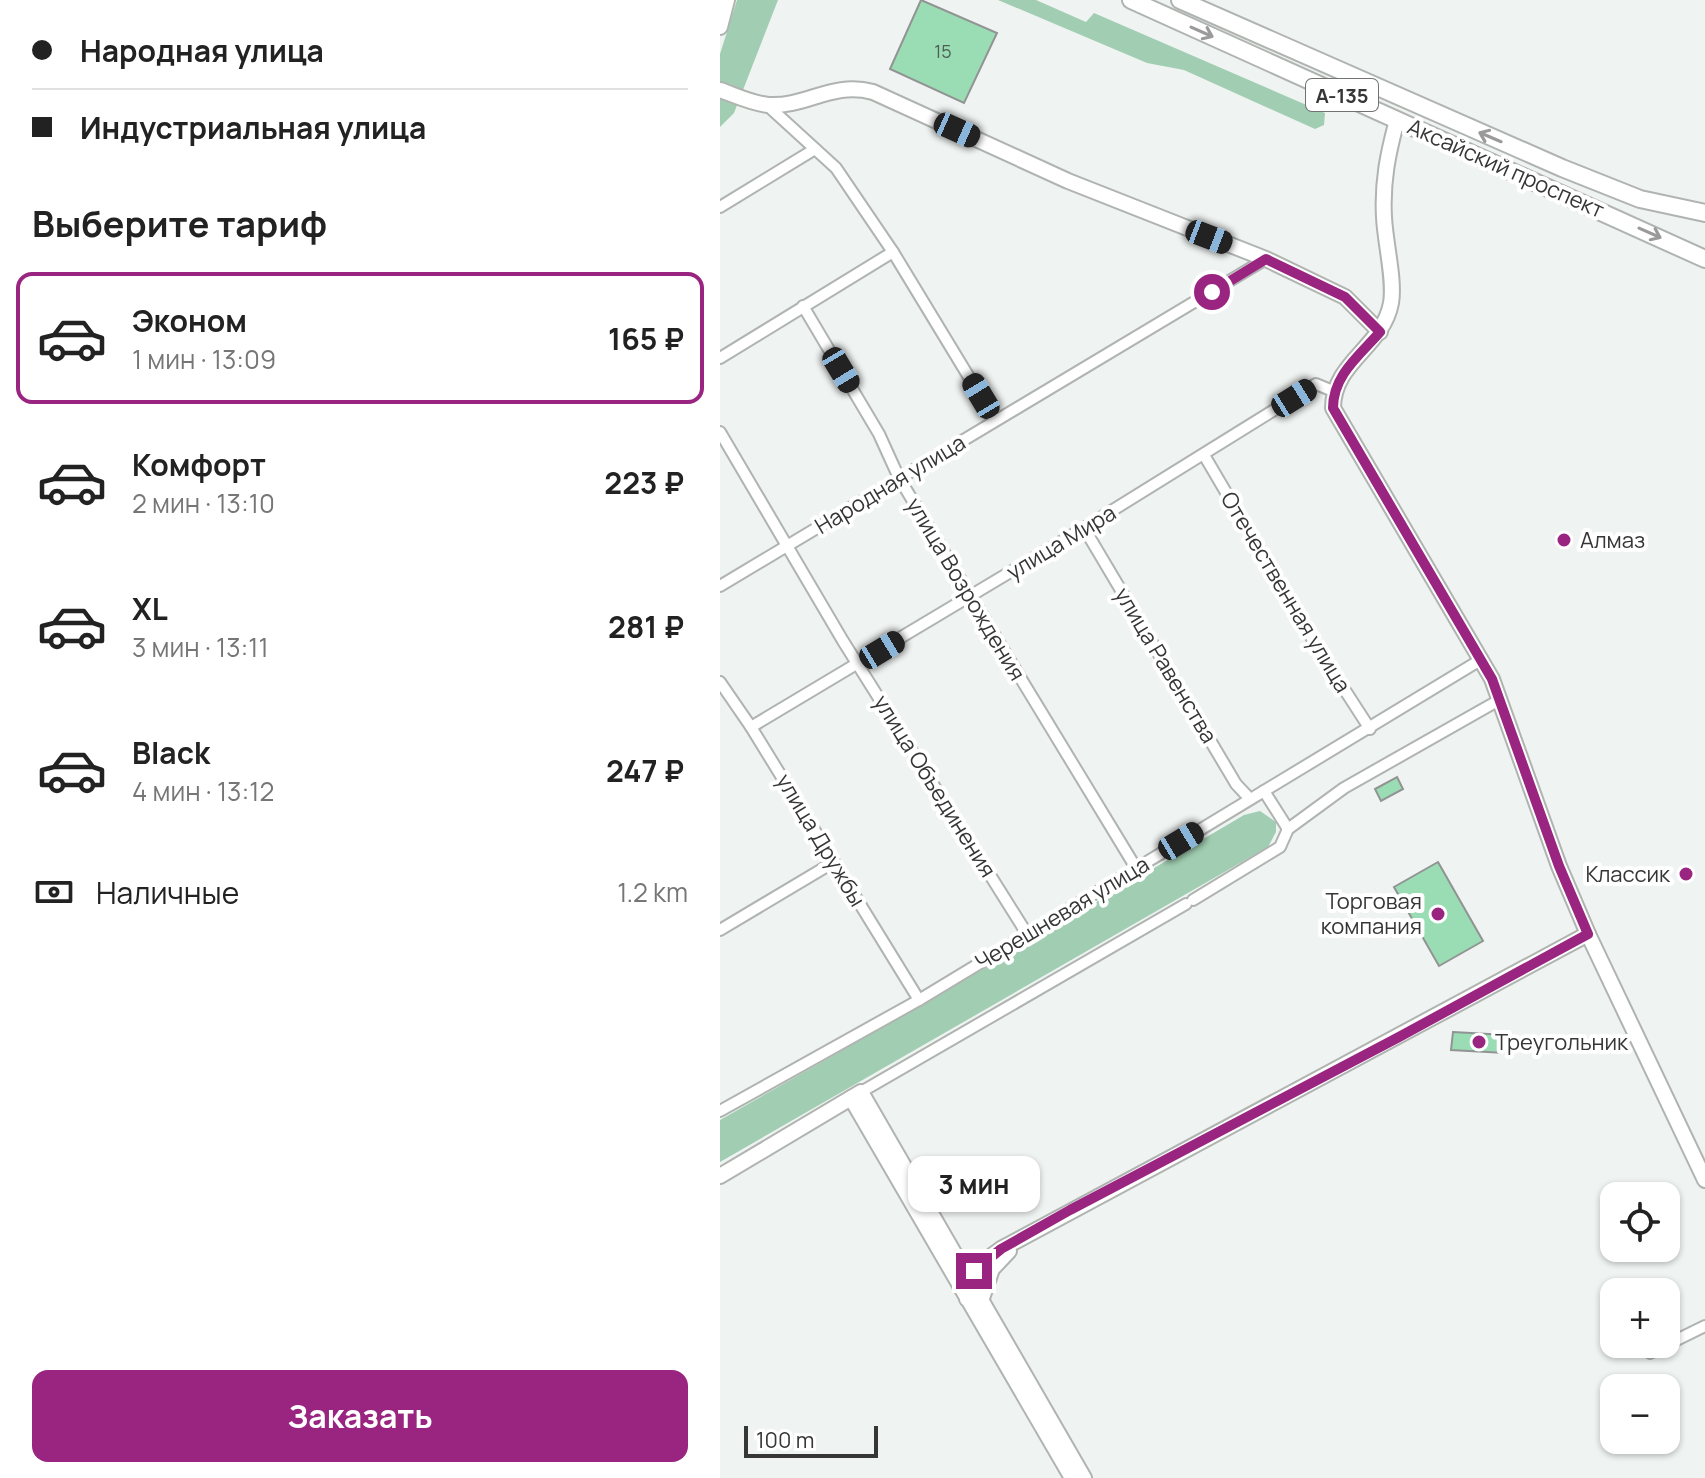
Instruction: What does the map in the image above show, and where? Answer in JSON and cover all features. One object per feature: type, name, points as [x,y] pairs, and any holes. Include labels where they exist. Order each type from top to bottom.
[{"type":"main road","name":"Аксайский проспект","points":[[1131,0],[1705,259]]},
{"type":"main road","name":"Аксайский проспект","points":[[1180,0],[1562,168],[1640,199],[1705,213]]},
{"type":"street","points":[[720,27],[727,0]]},
{"type":"street","points":[[720,90],[767,105],[791,103],[831,90],[855,87],[873,92],[1068,181],[1266,259],[1345,297],[1380,332]]},
{"type":"street","points":[[767,105],[836,168],[893,252],[995,420]]},
{"type":"street","points":[[1397,120],[1384,171],[1384,218],[1392,302],[1380,332],[1357,356],[1333,391],[1333,408],[1482,659],[1501,699],[1559,866],[1588,934],[1705,1180]]},
{"type":"street","points":[[720,207],[815,149]]},
{"type":"street","points":[[720,358],[893,252]]},
{"type":"street","name":"Народная улица","points":[[720,586],[1266,259]]},
{"type":"street","name":"улица Возрождения","points":[[803,306],[879,434],[899,478],[1136,868]]},
{"type":"street","name":"улица Мира","points":[[751,727],[1084,528],[1316,384],[1333,391]]},
{"type":"street","name":"улица Объединения","points":[[720,432],[1027,934]]},
{"type":"street","name":"Отечественная улица","points":[[1204,455],[1317,647],[1370,729]]},
{"type":"street","name":"улица Равенства","points":[[1084,528],[1236,784],[1250,799]]},
{"type":"street","name":"Черешневая улица","points":[[720,1111],[919,1000],[1482,659]]},
{"type":"street","name":"улица Дружбы","points":[[720,682],[751,727],[919,1000]]},
{"type":"street","points":[[720,1176],[1190,902],[1280,847],[1288,829],[1382,764],[1501,699]]},
{"type":"street","points":[[1264,791],[1288,829]]},
{"type":"street","points":[[720,930],[834,862]]},
{"type":"street","points":[[969,1280],[983,1261],[1048,1223],[1588,934]]},
{"type":"street","points":[[856,1095],[969,1280],[974,1300]]},
{"type":"street","points":[[856,1095],[1071,1469],[1084,1478]]},
{"type":"street","points":[[974,1300],[1004,1255],[1048,1223]]},
{"type":"street","points":[[1680,1338],[1705,1326]]},
{"type":"green space","points":[[737,0],[778,0],[734,113],[720,127],[720,54]]},
{"type":"green space","points":[[998,0],[1036,0],[1086,22],[1094,13],[1325,113],[1324,125],[1315,129],[1184,70],[1147,63]]},
{"type":"green space","points":[[1260,811],[1276,822],[1276,832],[1268,847],[720,1162],[720,1120],[1244,815]]},
{"type":"building","points":[[921,0],[997,33],[964,103],[890,69]]},
{"type":"building","points":[[1397,777],[1403,789],[1381,801],[1375,789]]},
{"type":"building","name":"Торговая компания","points":[[1438,862],[1483,941],[1439,966],[1394,887]]},
{"type":"building","name":"Треугольник","points":[[1453,1032],[1506,1035],[1505,1053],[1451,1050]]},
{"type":"place","name":"Алмаз","points":[[1564,540]]},
{"type":"place","name":"Классик","points":[[1686,874]]},
{"type":"place","name":"Торговая компания","points":[[1438,914]]},
{"type":"place","name":"Треугольник","points":[[1479,1042]]},
{"type":"route","points":[[974,1271],[1001,1249],[1070,1210],[1588,934],[1559,866],[1492,679],[1333,408],[1333,391],[1340,379],[1380,332],[1345,297],[1266,259],[1212,292]]}]
